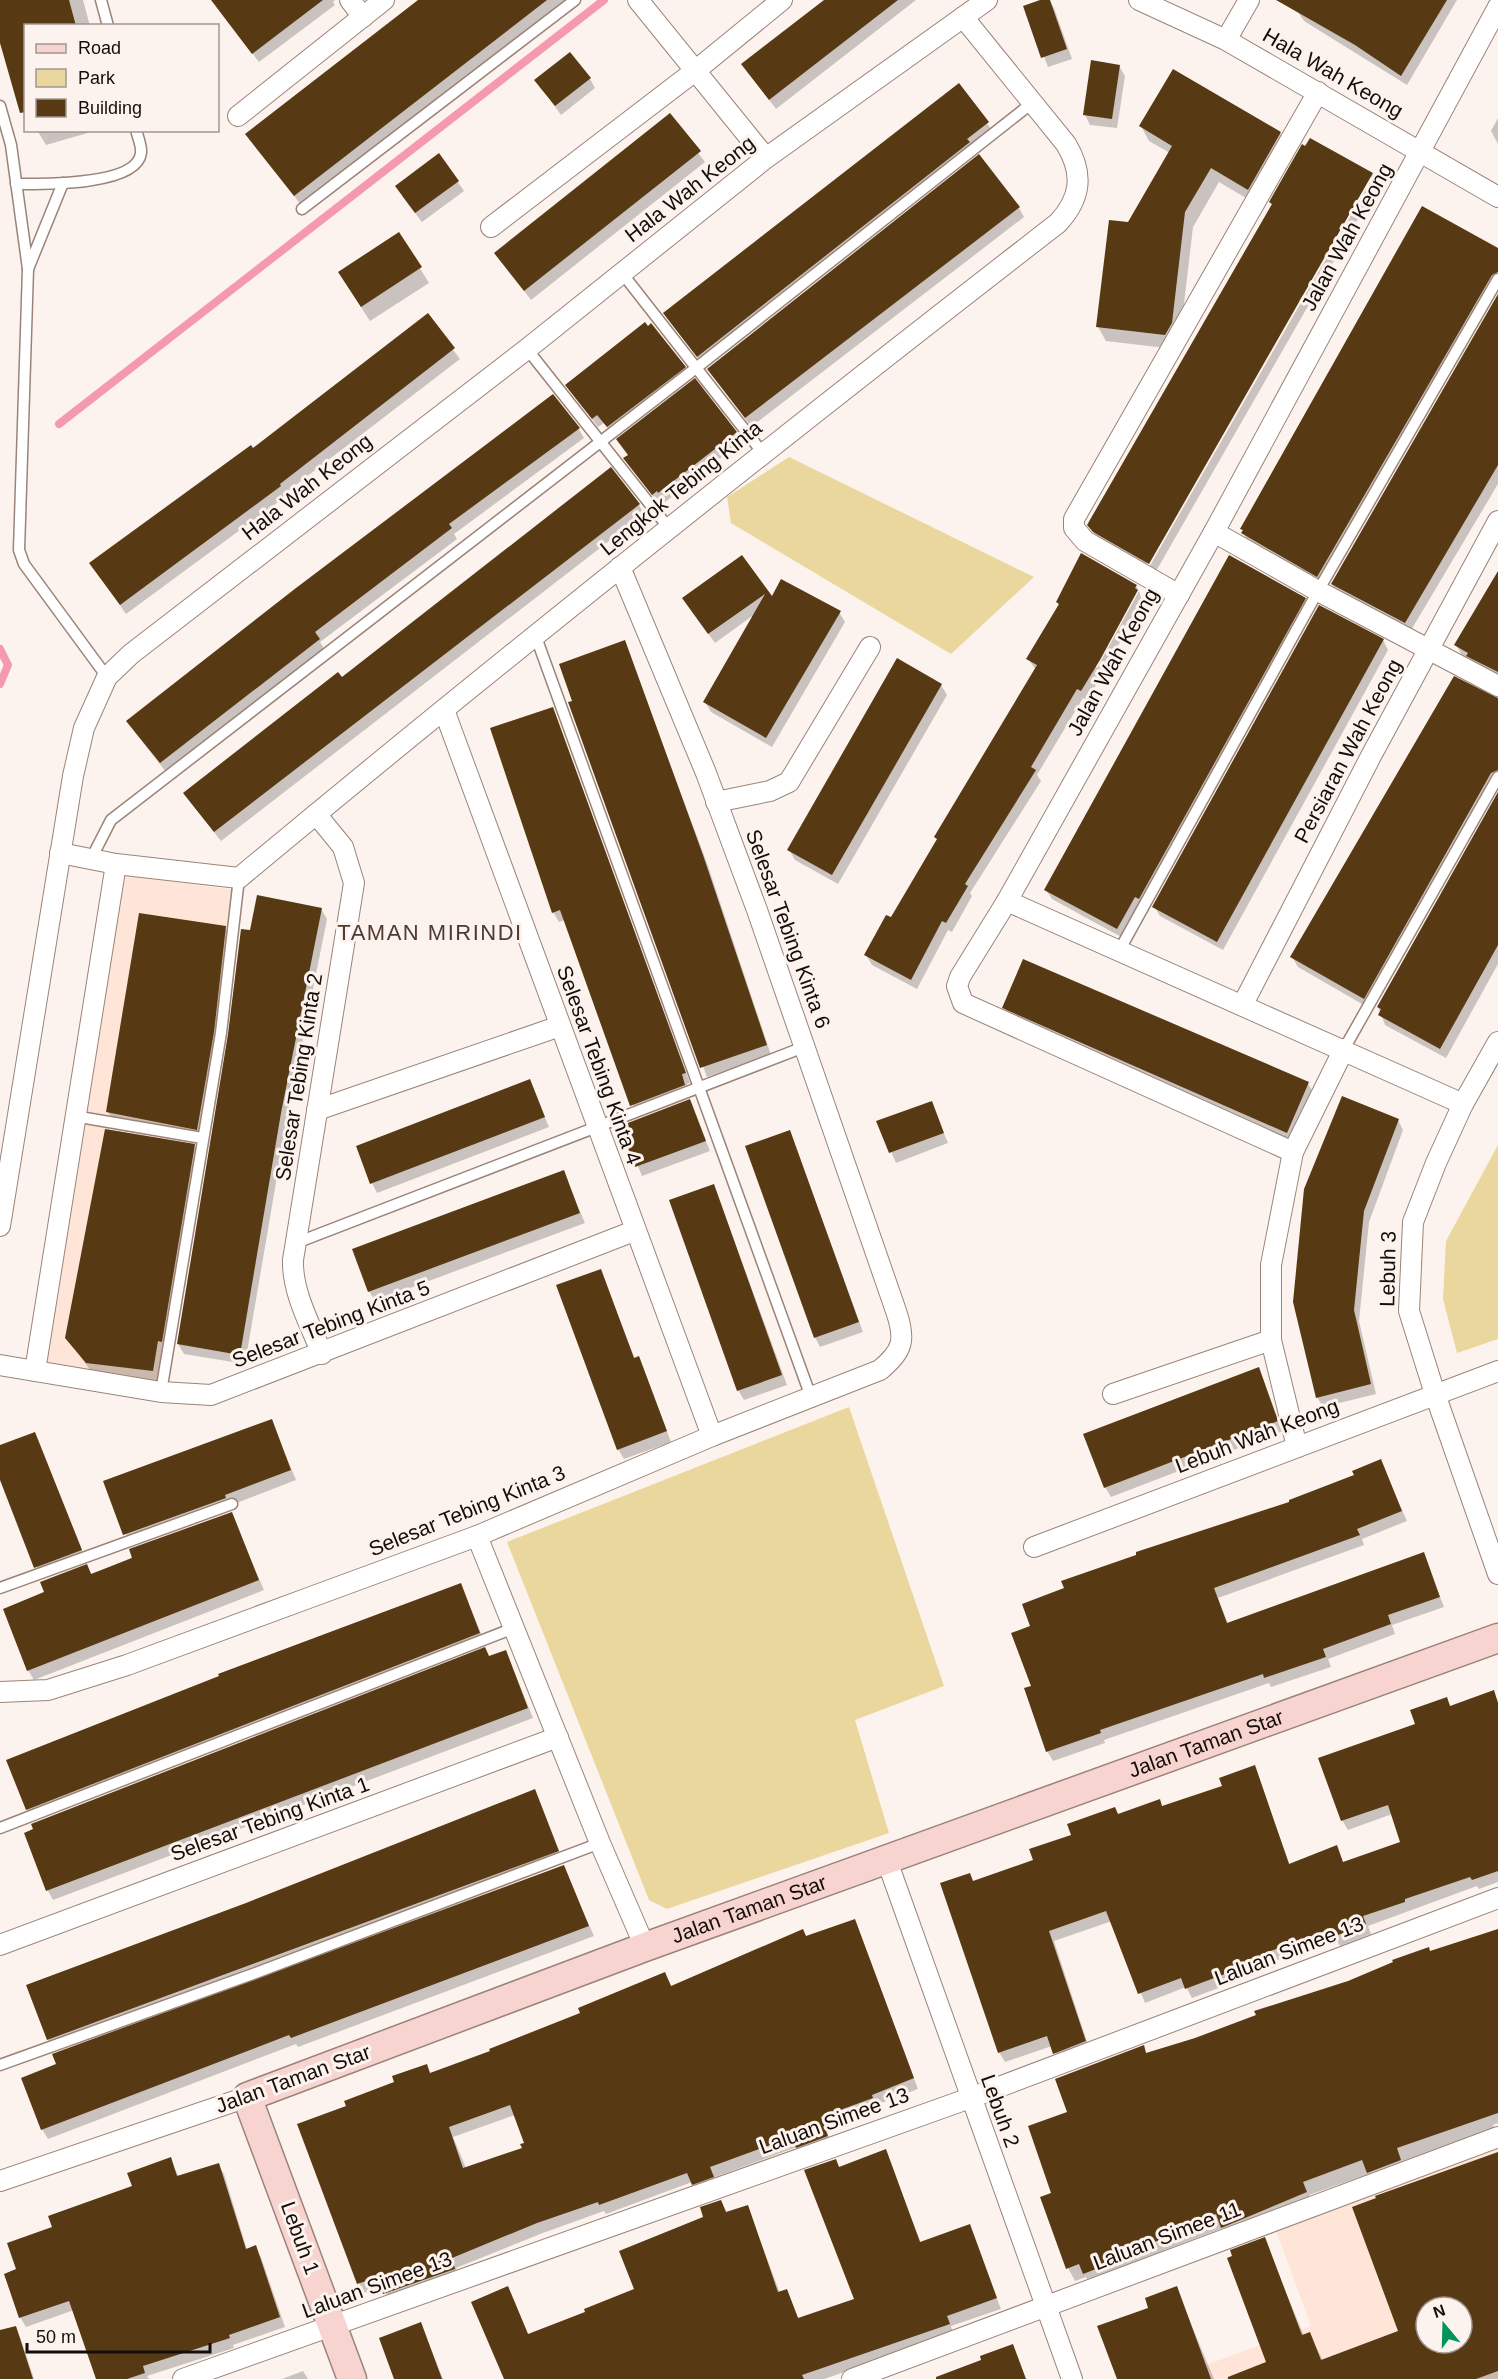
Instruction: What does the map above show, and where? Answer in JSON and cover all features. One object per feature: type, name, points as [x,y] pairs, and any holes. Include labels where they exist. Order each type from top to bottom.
[{"type":"street","points":[[350,0],[363,17]]},
{"type":"street","points":[[238,116],[384,0]]},
{"type":"street","points":[[638,0],[766,158]]},
{"type":"street","points":[[491,227],[782,0]]},
{"type":"street","name":"Hala Wah Keong","points":[[0,1226],[60,853],[84,728],[107,677],[131,654],[527,349],[766,158],[987,0]]},
{"type":"street","name":"Hala Wah Keong","points":[[1140,0],[1226,40],[1498,197]]},
{"type":"street","points":[[1226,40],[1249,0]]},
{"type":"street","name":"Jalan Wah Keong","points":[[1293,1152],[963,1003],[957,986],[960,977],[1006,901],[1214,532],[1498,6]]},
{"type":"street","name":"Lengkok Tebing Kinta","points":[[239,878],[668,527],[1058,223],[1070,210],[1077,194],[1079,176],[1075,159],[963,17]]},
{"type":"street","points":[[1179,595],[1085,541],[1074,528],[1074,519],[1318,92]]},
{"type":"street","name":"Persiaran Wah Keong","points":[[1243,1004],[1498,521]]},
{"type":"street","points":[[1214,532],[1318,591],[1498,686]]},
{"type":"street","name":"Selesar Tebing Kinta 6","points":[[620,567],[716,802],[896,1311]]},
{"type":"street","points":[[716,802],[770,791],[789,782],[870,647]]},
{"type":"street","name":"Selesar Tebing Kinta 4","points":[[444,710],[634,1231],[712,1436]]},
{"type":"street","name":"Selesar Tebing Kinta 2","points":[[316,814],[343,847],[354,883],[292,1275],[322,1354]]},
{"type":"street","points":[[60,853],[116,864],[239,878]]},
{"type":"street","points":[[35,1371],[116,864]]},
{"type":"street","points":[[1006,901],[1243,1004],[1463,1104]]},
{"type":"street","points":[[317,1110],[560,1026]]},
{"type":"street","name":"Lebuh 3","points":[[1498,1042],[1463,1104],[1436,1162],[1413,1222],[1409,1311],[1435,1394],[1498,1574]]},
{"type":"street","points":[[1297,1447],[1271,1340],[1271,1265],[1293,1152],[1344,1049]]},
{"type":"street","name":"Selesar Tebing Kinta 5","points":[[0,1365],[161,1392],[211,1395],[322,1354],[634,1231]]},
{"type":"street","name":"Selesar Tebing Kinta 3","points":[[0,1692],[48,1690],[127,1665],[477,1536],[712,1436],[880,1370],[894,1358],[901,1344],[902,1330],[896,1311]]},
{"type":"street","points":[[1113,1394],[1271,1340]]},
{"type":"street","name":"Lebuh Wah Keong","points":[[1034,1547],[1498,1371]]},
{"type":"street","points":[[477,1536],[600,1843],[645,1947]]},
{"type":"street","name":"Jalan Taman Star","points":[[0,2181],[247,2097],[886,1858],[1498,1638]]},
{"type":"street","name":"Selesar Tebing Kinta 1","points":[[0,1945],[558,1737]]},
{"type":"street","name":"Lebuh 2","points":[[886,1858],[1072,2379]]},
{"type":"street","name":"Laluan Simee 13","points":[[183,2379],[970,2098],[1498,1898]]},
{"type":"street","name":"Lebuh 1","points":[[247,2097],[352,2379]]},
{"type":"street","name":"Laluan Simee 11","points":[[852,2379],[1498,2138]]},
{"type":"lane","points":[[101,0],[107,24]]},
{"type":"lane","points":[[302,209],[575,0]]},
{"type":"lane","points":[[91,859],[111,820],[696,368],[1032,103]]},
{"type":"lane","points":[[0,106],[10,145],[28,269],[19,550],[24,564],[107,677]]},
{"type":"lane","points":[[16,184],[63,183],[122,174],[136,164],[142,153],[137,132]]},
{"type":"lane","points":[[28,269],[63,183]]},
{"type":"lane","points":[[622,273],[762,452]]},
{"type":"lane","points":[[1119,951],[1318,591],[1498,279]]},
{"type":"lane","points":[[527,349],[668,527]]},
{"type":"lane","points":[[536,637],[811,1397]]},
{"type":"lane","points":[[1344,1049],[1498,777]]},
{"type":"lane","points":[[161,1392],[221,1033],[239,878]]},
{"type":"lane","points":[[296,1243],[804,1047]]},
{"type":"lane","points":[[74,1116],[202,1138]]},
{"type":"lane","points":[[0,1588],[232,1504]]},
{"type":"lane","points":[[0,1828],[514,1628]]},
{"type":"lane","points":[[0,2065],[254,1974],[600,1843]]},
{"type":"shaded area","points":[[122,875],[236,890],[161,1393],[30,1372]]},
{"type":"shaded area","points":[[1498,2137],[1498,2379],[1168,2379],[1311,2326],[1272,2220]]},
{"type":"green space","points":[[789,457],[1034,577],[951,654],[731,523],[727,497]]},
{"type":"green space","points":[[1498,1145],[1498,1339],[1457,1353],[1443,1299],[1446,1241]]},
{"type":"green space","points":[[849,1407],[944,1686],[855,1720],[889,1833],[667,1909],[649,1900],[507,1542]]},
{"type":"building","points":[[0,0],[69,0],[75,24],[24,24],[24,112],[20,113],[0,43]]},
{"type":"building","points":[[211,0],[323,0],[252,54]]},
{"type":"building","points":[[418,0],[547,0],[294,196],[245,134]]},
{"type":"building","points":[[824,0],[898,0],[769,100],[741,64]]},
{"type":"building","points":[[1040,0],[1050,0],[1067,49],[1041,58],[1023,6]]},
{"type":"building","points":[[1276,0],[1447,0],[1401,76],[1355,45]]},
{"type":"building","points":[[570,52],[591,78],[555,106],[534,80]]},
{"type":"building","points":[[1091,60],[1120,65],[1112,119],[1083,115]]},
{"type":"building","points":[[1173,69],[1281,132],[1248,190],[1211,168],[1185,212],[1172,323],[1165,335],[1096,327],[1109,220],[1128,222],[1172,146],[1139,126]]},
{"type":"building","points":[[959,83],[989,122],[967,139],[970,142],[697,357],[663,313]]},
{"type":"building","points":[[670,113],[701,151],[524,291],[494,253]]},
{"type":"building","points":[[1310,138],[1373,173],[1149,564],[1093,532],[1087,525],[1272,204],[1269,202],[1302,144],[1305,146]]},
{"type":"building","points":[[439,153],[459,181],[415,213],[395,186]]},
{"type":"building","points":[[979,154],[1020,207],[745,418],[707,369]]},
{"type":"building","points":[[1422,206],[1498,248],[1498,272],[1492,275],[1317,577],[1241,533],[1243,530],[1240,529]]},
{"type":"building","points":[[399,232],[422,267],[361,307],[338,272]]},
{"type":"building","points":[[1498,294],[1498,465],[1405,623],[1331,584]]},
{"type":"building","points":[[428,313],[455,348],[280,484],[281,486],[120,605],[89,563],[251,445],[253,448]]},
{"type":"building","points":[[645,322],[648,326],[651,323],[686,367],[607,427],[597,415],[592,419],[565,385]]},
{"type":"building","points":[[695,378],[737,432],[658,493],[657,491],[652,495],[623,458],[628,455],[616,439]]},
{"type":"building","points":[[553,394],[580,428],[449,524],[452,528],[315,632],[320,639],[160,763],[126,721],[296,588]]},
{"type":"building","points":[[611,467],[640,504],[214,832],[183,793],[338,672],[342,677]]},
{"type":"building","points":[[1081,553],[1137,585],[1135,588],[1138,590],[1100,660],[1081,691],[1077,689],[1031,767],[1036,770],[965,884],[968,886],[946,923],[942,921],[911,980],[864,955],[886,915],[891,917],[937,839],[934,837],[1037,665],[1026,659],[1059,604],[1056,602]]},
{"type":"building","points":[[742,555],[772,596],[781,579],[841,611],[766,738],[703,702],[765,594],[708,634],[682,598]]},
{"type":"building","points":[[1229,555],[1306,598],[1139,899],[1135,897],[1117,929],[1044,890]]},
{"type":"building","points":[[1498,571],[1498,672],[1466,656],[1468,653],[1454,645]]},
{"type":"building","points":[[1319,605],[1384,639],[1217,942],[1152,907]]},
{"type":"building","points":[[625,640],[703,855],[767,1045],[700,1068],[568,702],[572,701],[559,664]]},
{"type":"building","points":[[897,658],[942,684],[832,875],[787,850]]},
{"type":"building","points":[[1454,676],[1498,698],[1498,770],[1491,773],[1364,999],[1290,957]]},
{"type":"building","points":[[553,707],[686,1073],[682,1074],[685,1085],[630,1106],[560,910],[552,913],[490,728]]},
{"type":"building","points":[[1498,792],[1498,945],[1440,1049],[1378,1015],[1381,1009],[1377,1007]]},
{"type":"building","points":[[257,895],[322,908],[281,1113],[240,1355],[177,1344],[228,1034],[241,929],[250,930]]},
{"type":"building","points":[[139,913],[226,926],[214,1032],[197,1130],[106,1112]]},
{"type":"building","points":[[1023,959],[1309,1082],[1287,1133],[1002,1008]]},
{"type":"building","points":[[530,1079],[545,1117],[370,1184],[356,1146]]},
{"type":"building","points":[[1342,1096],[1399,1119],[1364,1211],[1354,1310],[1371,1384],[1316,1398],[1293,1302],[1304,1189]]},
{"type":"building","points":[[690,1099],[706,1141],[635,1167],[620,1126]]},
{"type":"building","points":[[932,1101],[944,1133],[889,1153],[876,1121]]},
{"type":"building","points":[[105,1129],[195,1144],[162,1342],[158,1341],[153,1371],[86,1363],[65,1338]]},
{"type":"building","points":[[790,1130],[859,1322],[814,1338],[745,1146]]},
{"type":"building","points":[[564,1170],[580,1213],[368,1292],[352,1249]]},
{"type":"building","points":[[714,1184],[782,1375],[737,1391],[669,1200]]},
{"type":"building","points":[[601,1269],[634,1358],[639,1356],[667,1431],[617,1450],[556,1285]]},
{"type":"building","points":[[1259,1367],[1278,1421],[1104,1488],[1083,1434]]},
{"type":"building","points":[[272,1419],[291,1470],[225,1495],[226,1498],[123,1535],[103,1481]]},
{"type":"building","points":[[35,1432],[82,1550],[34,1568],[0,1480],[0,1445]]},
{"type":"building","points":[[1381,1459],[1402,1511],[1357,1529],[1360,1535],[1214,1588],[1227,1623],[1424,1552],[1440,1597],[1388,1615],[1391,1624],[1323,1649],[1326,1657],[1264,1678],[1263,1674],[1100,1730],[1101,1733],[1046,1752],[1024,1688],[1031,1686],[1011,1633],[1030,1626],[1022,1604],[1064,1588],[1061,1581],[1136,1555],[1136,1552],[1289,1502],[1289,1500],[1354,1475],[1352,1471]]},
{"type":"building","points":[[232,1512],[259,1580],[27,1671],[3,1609],[44,1592],[40,1582],[87,1564],[91,1574],[132,1558],[129,1549]]},
{"type":"building","points":[[461,1583],[480,1633],[26,1810],[6,1760],[219,1676],[218,1674]]},
{"type":"building","points":[[485,1647],[489,1656],[506,1650],[528,1708],[46,1891],[24,1833],[33,1829],[31,1824]]},
{"type":"building","points":[[1494,1690],[1498,1703],[1498,1871],[1472,1880],[1470,1877],[1405,1899],[1405,1902],[1363,1916],[1366,1924],[1333,1937],[1330,1929],[1268,1952],[1270,1957],[1185,1989],[1181,1978],[1138,1994],[1106,1911],[1049,1931],[1086,2041],[1053,2054],[1047,2036],[998,2053],[940,1883],[970,1873],[973,1881],[1033,1860],[1029,1849],[1071,1835],[1067,1824],[1115,1807],[1118,1814],[1160,1799],[1162,1806],[1222,1786],[1219,1778],[1255,1765],[1289,1864],[1337,1845],[1343,1862],[1400,1842],[1388,1805],[1341,1821],[1318,1758],[1415,1724],[1410,1710],[1447,1697],[1450,1706]]},
{"type":"building","points":[[535,1789],[559,1851],[47,2040],[26,1985],[246,1903]]},
{"type":"building","points":[[564,1865],[589,1926],[291,2038],[289,2035],[41,2130],[21,2078],[56,2064],[52,2054]]},
{"type":"building","points":[[855,1919],[914,2078],[872,2095],[873,2098],[821,2117],[828,2136],[796,2148],[792,2137],[710,2167],[714,2177],[692,2185],[687,2173],[599,2205],[598,2202],[537,2223],[452,2258],[455,2269],[383,2294],[378,2277],[357,2284],[297,2124],[346,2106],[344,2101],[394,2082],[392,2076],[427,2064],[430,2073],[490,2051],[489,2049],[580,2013],[578,2008],[665,1972],[671,1986],[803,1929],[806,1936]],"holes":[[[510,2105],[524,2143],[520,2144],[522,2148],[463,2168],[449,2127]]]},
{"type":"building","points":[[1498,1929],[1498,2113],[1397,2148],[1401,2160],[1367,2173],[1362,2160],[1303,2182],[1307,2192],[1221,2228],[1216,2214],[1159,2236],[1160,2240],[1112,2256],[1114,2262],[1083,2274],[1079,2264],[1066,2269],[1040,2197],[1051,2193],[1028,2126],[1067,2112],[1055,2079],[1144,2045],[1146,2053],[1195,2038],[1256,2015],[1254,2011],[1348,1981],[1393,1962],[1392,1960],[1429,1947],[1430,1951]]},
{"type":"building","points":[[886,2149],[920,2242],[970,2224],[997,2298],[947,2316],[950,2324],[802,2375],[804,2379],[504,2379],[471,2302],[508,2286],[528,2334],[585,2312],[584,2309],[634,2289],[619,2251],[703,2217],[700,2207],[721,2200],[726,2212],[748,2205],[778,2292],[787,2289],[798,2318],[854,2299],[804,2170],[836,2159],[839,2167]]},
{"type":"building","points":[[1498,2152],[1498,2371],[1476,2379],[1228,2379],[1228,2377],[1266,2362],[1227,2258],[1232,2256],[1230,2250],[1265,2237],[1302,2335],[1310,2332],[1321,2360],[1398,2331],[1352,2207],[1376,2198],[1375,2196]]},
{"type":"building","points":[[171,2157],[177,2176],[219,2163],[246,2249],[256,2245],[280,2317],[229,2335],[230,2338],[143,2366],[145,2373],[127,2379],[96,2379],[69,2301],[19,2318],[4,2274],[16,2269],[7,2243],[52,2227],[48,2216],[132,2186],[127,2173]]},
{"type":"building","points":[[1177,2286],[1211,2379],[1117,2379],[1097,2326],[1148,2308],[1145,2298]]},
{"type":"building","points":[[421,2322],[442,2379],[394,2379],[379,2338]]},
{"type":"building","points":[[16,2326],[33,2379],[0,2379],[0,2330]]},
{"type":"building","points":[[1013,2344],[1026,2379],[936,2379],[936,2377],[981,2360],[980,2356]]},
{"type":"waterway","points":[[59,424],[604,0]]},
{"type":"waterway","points":[[0,649],[8,665],[0,684]]},
{"type":"district","name":"TAMAN MIRINDI","points":[[430,932]]}]
